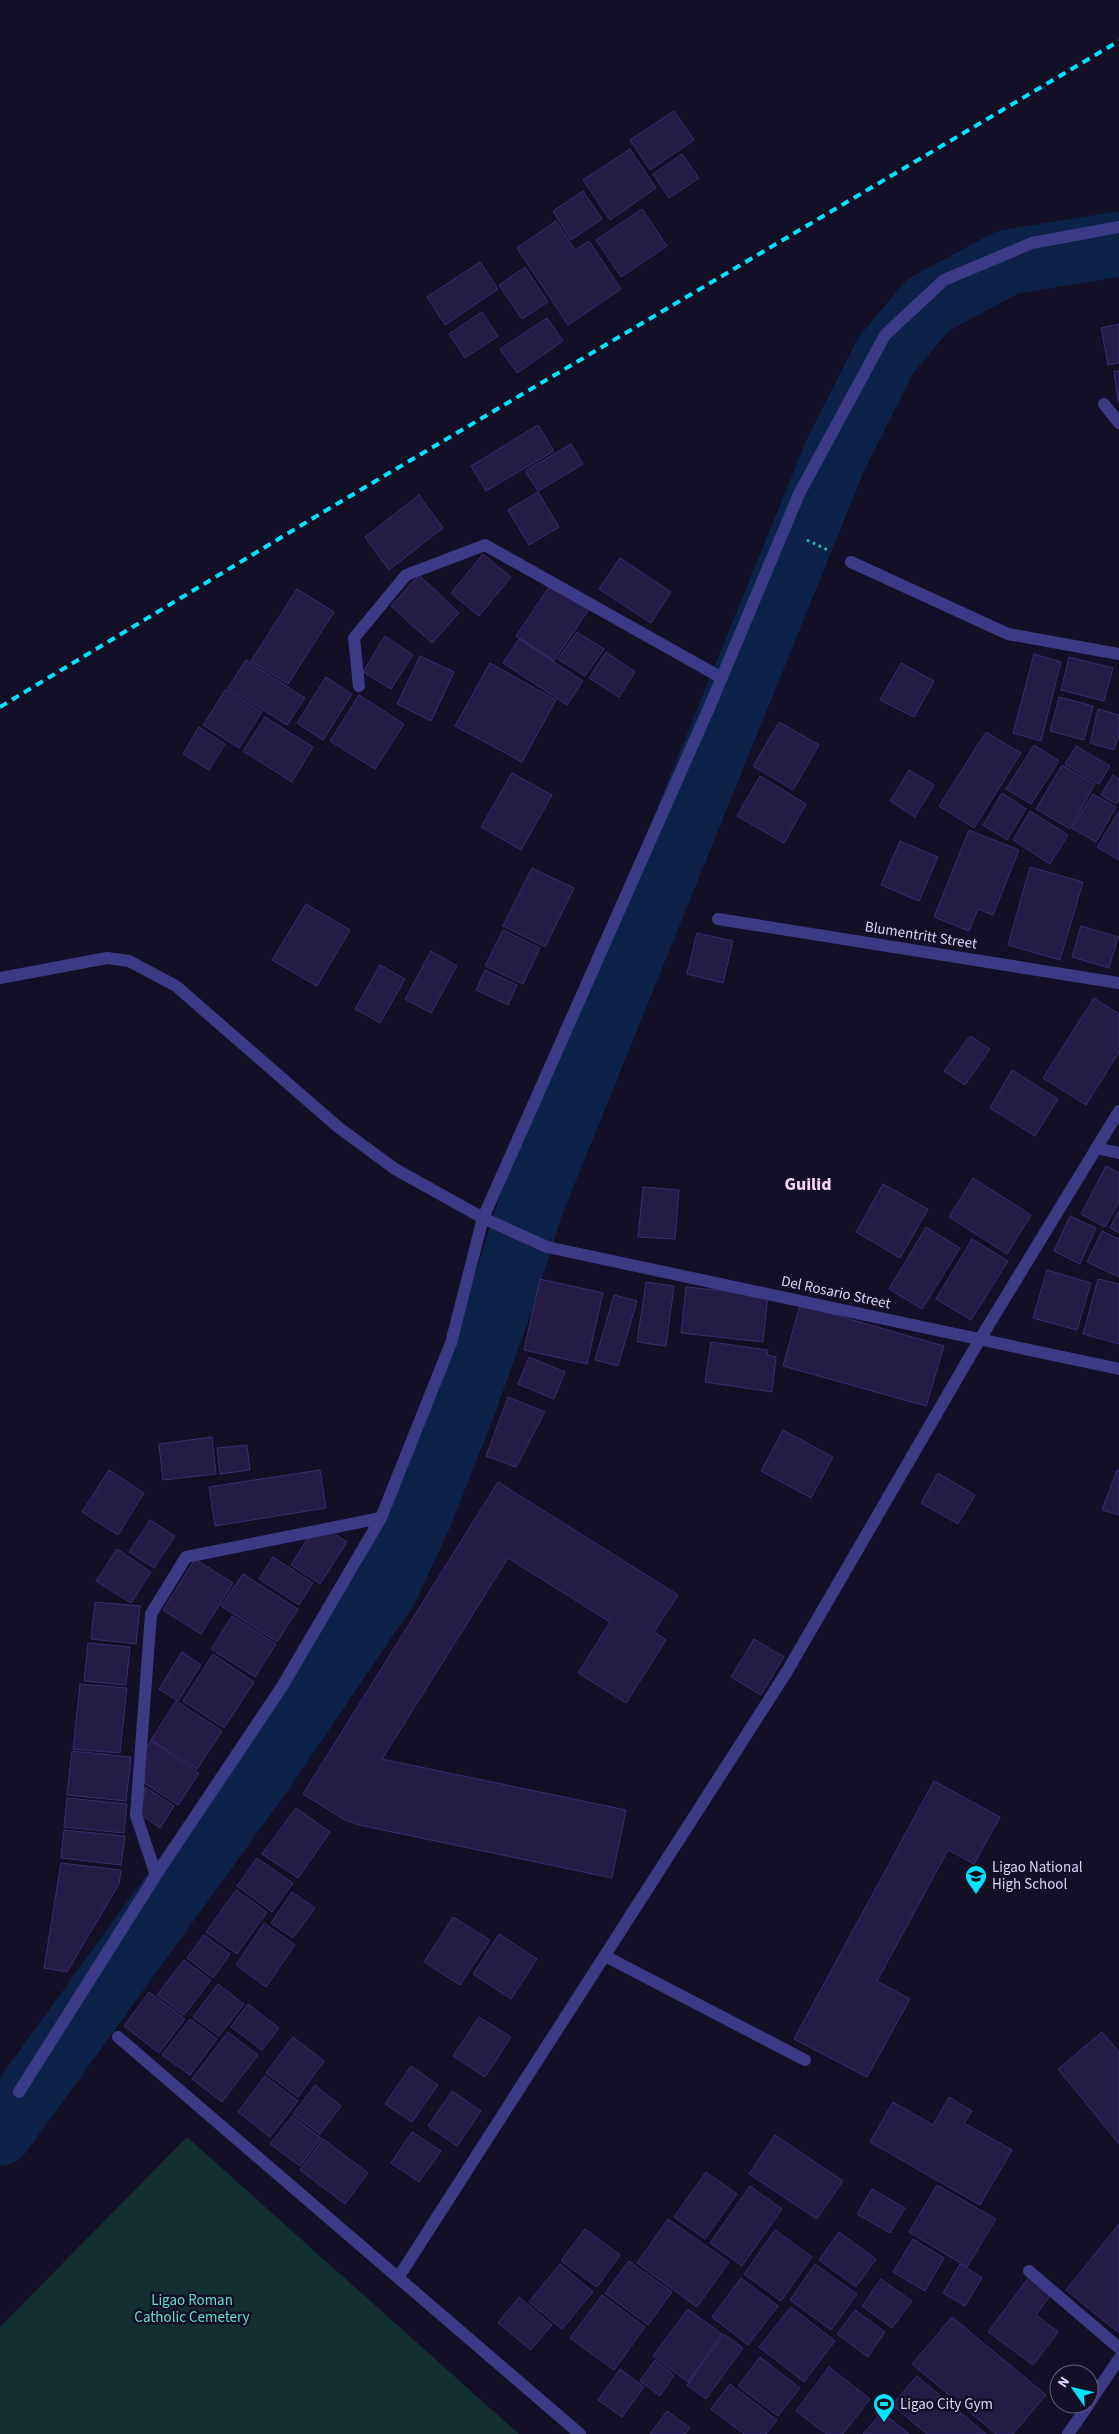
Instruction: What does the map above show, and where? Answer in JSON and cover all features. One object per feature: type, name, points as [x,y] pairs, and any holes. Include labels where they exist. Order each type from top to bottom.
[{"type":"street","points":[[19,2092],[156,1875],[283,1685],[381,1518],[451,1343],[482,1218],[722,678],[799,494],[885,335],[944,280],[1032,243],[1119,228]]},
{"type":"street","points":[[1104,404],[1119,423]]},
{"type":"street","points":[[359,686],[354,638],[406,575],[485,546],[722,678]]},
{"type":"street","points":[[851,562],[1008,634],[1119,654]]},
{"type":"street","name":"Blumentritt Street","points":[[718,919],[1119,983]]},
{"type":"street","name":"Del Rosario Street","points":[[0,978],[107,958],[129,961],[176,986],[338,1127],[395,1169],[482,1218],[547,1247],[1119,1369]]},
{"type":"street","points":[[398,2278],[786,1673],[980,1339],[1119,1111]]},
{"type":"street","points":[[1096,1148],[1119,1153]]},
{"type":"street","points":[[156,1875],[136,1815],[152,1614],[186,1558],[381,1518]]},
{"type":"street","points":[[605,1956],[805,2060]]},
{"type":"street","points":[[118,2037],[580,2434]]},
{"type":"street","points":[[1029,2271],[1119,2348]]},
{"type":"street","points":[[1099,2389],[1119,2359]]},
{"type":"street","points":[[1068,2434],[1082,2414]]},
{"type":"path","points":[[802,538],[851,562]]},
{"type":"green space","name":"Ligao Roman Catholic Cemetery","points":[[187,2137],[519,2434],[0,2434],[0,2327]]},
{"type":"building","points":[[674,111],[694,140],[650,170],[630,140]]},
{"type":"building","points":[[630,149],[656,188],[610,220],[583,180]]},
{"type":"building","points":[[682,154],[699,178],[669,198],[653,174]]},
{"type":"building","points":[[583,191],[602,219],[571,240],[553,211]]},
{"type":"building","points":[[642,209],[667,246],[621,277],[596,240]]},
{"type":"building","points":[[556,221],[575,250],[589,241],[621,289],[568,325],[517,248]]},
{"type":"building","points":[[480,262],[498,289],[445,325],[427,297]]},
{"type":"building","points":[[525,267],[548,302],[522,319],[499,285]]},
{"type":"building","points":[[482,312],[498,336],[465,358],[449,334]]},
{"type":"building","points":[[547,318],[563,341],[517,373],[500,349]]},
{"type":"building","points":[[1119,324],[1119,363],[1108,365],[1101,328]]},
{"type":"building","points":[[1114,371],[1119,371],[1119,402],[1118,402]]},
{"type":"building","points":[[538,425],[554,451],[486,491],[471,466]]},
{"type":"building","points":[[571,444],[583,464],[538,491],[525,471]]},
{"type":"building","points":[[538,492],[559,527],[529,545],[508,510]]},
{"type":"building","points":[[419,495],[443,528],[389,570],[365,537]]},
{"type":"building","points":[[483,554],[511,577],[479,616],[451,593]]},
{"type":"building","points":[[620,558],[671,592],[651,623],[599,589]]},
{"type":"building","points":[[419,575],[459,613],[432,643],[391,606]]},
{"type":"building","points":[[551,584],[589,609],[554,661],[516,636]]},
{"type":"building","points":[[297,589],[334,612],[288,684],[251,661]]},
{"type":"building","points":[[577,632],[604,649],[585,676],[558,659]]},
{"type":"building","points":[[385,636],[413,655],[391,689],[363,672]]},
{"type":"building","points":[[519,639],[583,681],[567,705],[503,663]]},
{"type":"building","points":[[606,652],[635,672],[619,697],[589,678]]},
{"type":"building","points":[[1034,654],[1061,662],[1041,741],[1013,733]]},
{"type":"building","points":[[420,656],[454,672],[431,721],[397,704]]},
{"type":"building","points":[[1069,657],[1113,668],[1104,701],[1061,690]]},
{"type":"building","points":[[246,660],[305,698],[287,725],[228,688]]},
{"type":"building","points":[[490,663],[556,700],[522,762],[455,726]]},
{"type":"building","points":[[901,663],[934,681],[914,717],[880,700]]},
{"type":"building","points":[[326,677],[352,694],[323,740],[297,723]]},
{"type":"building","points":[[226,689],[262,712],[239,748],[203,725]]},
{"type":"building","points":[[359,695],[404,724],[375,769],[330,741]]},
{"type":"building","points":[[1059,697],[1093,706],[1084,740],[1050,731]]},
{"type":"building","points":[[1098,709],[1119,715],[1119,733],[1114,750],[1090,743]]},
{"type":"building","points":[[265,717],[313,747],[292,782],[243,751]]},
{"type":"building","points":[[779,722],[819,745],[793,790],[753,766]]},
{"type":"building","points":[[199,727],[225,744],[209,770],[183,754]]},
{"type":"building","points":[[986,732],[1021,753],[974,828],[939,806]]},
{"type":"building","points":[[1034,745],[1059,761],[1031,804],[1006,789]]},
{"type":"building","points":[[1076,746],[1110,766],[1099,784],[1065,764]]},
{"type":"building","points":[[1062,765],[1095,784],[1070,829],[1036,809]]},
{"type":"building","points":[[909,770],[934,785],[915,817],[890,801]]},
{"type":"building","points":[[512,773],[552,795],[521,850],[481,827]]},
{"type":"building","points":[[1113,775],[1119,779],[1119,800],[1116,804],[1101,795]]},
{"type":"building","points":[[760,776],[806,804],[784,843],[737,816]]},
{"type":"building","points":[[1002,793],[1026,809],[1007,840],[983,825]]},
{"type":"building","points":[[1093,794],[1116,807],[1096,842],[1072,828]]},
{"type":"building","points":[[1030,811],[1068,835],[1050,864],[1013,840]]},
{"type":"building","points":[[1119,811],[1119,860],[1097,847]]},
{"type":"building","points":[[969,830],[1019,850],[993,915],[978,909],[969,931],[934,917]]},
{"type":"building","points":[[900,841],[938,857],[919,901],[881,885]]},
{"type":"building","points":[[1030,867],[1083,882],[1060,960],[1008,945]]},
{"type":"building","points":[[532,868],[574,888],[545,947],[503,926]]},
{"type":"building","points":[[306,904],[350,930],[317,986],[272,960]]},
{"type":"building","points":[[1081,926],[1118,937],[1109,968],[1072,957]]},
{"type":"building","points":[[503,930],[540,948],[523,984],[485,966]]},
{"type":"building","points":[[697,933],[733,941],[723,983],[687,974]]},
{"type":"building","points":[[431,951],[457,966],[431,1013],[405,999]]},
{"type":"building","points":[[380,965],[405,979],[380,1023],[355,1009]]},
{"type":"building","points":[[485,970],[517,985],[508,1005],[476,990]]},
{"type":"building","points":[[1094,998],[1119,1014],[1119,1052],[1086,1105],[1043,1078]]},
{"type":"building","points":[[970,1036],[990,1049],[965,1085],[944,1071]]},
{"type":"building","points":[[1012,1070],[1058,1099],[1035,1136],[990,1108]]},
{"type":"building","points":[[1106,1166],[1119,1173],[1119,1202],[1105,1227],[1081,1214]]},
{"type":"building","points":[[973,1178],[1031,1215],[1007,1254],[949,1217]]},
{"type":"building","points":[[883,1184],[928,1209],[900,1258],[856,1232]]},
{"type":"building","points":[[643,1187],[679,1190],[675,1239],[638,1237]]},
{"type":"building","points":[[1119,1210],[1119,1233],[1110,1228]]},
{"type":"building","points":[[1070,1216],[1096,1228],[1080,1264],[1054,1251]]},
{"type":"building","points":[[926,1227],[960,1248],[922,1309],[889,1289]]},
{"type":"building","points":[[1102,1231],[1119,1239],[1119,1277],[1087,1262]]},
{"type":"building","points":[[972,1239],[1008,1261],[971,1320],[936,1299]]},
{"type":"building","points":[[1047,1270],[1091,1283],[1077,1330],[1033,1318]]},
{"type":"building","points":[[540,1279],[603,1293],[587,1364],[524,1350]]},
{"type":"building","points":[[1098,1279],[1119,1284],[1119,1344],[1083,1334]]},
{"type":"building","points":[[646,1282],[674,1286],[666,1346],[637,1342]]},
{"type":"building","points":[[686,1287],[768,1295],[763,1342],[681,1333]]},
{"type":"building","points":[[614,1295],[637,1301],[618,1366],[595,1360]]},
{"type":"building","points":[[800,1305],[944,1346],[926,1406],[783,1366]]},
{"type":"building","points":[[711,1342],[768,1350],[767,1355],[776,1357],[772,1392],[705,1382]]},
{"type":"building","points":[[529,1357],[565,1372],[554,1399],[518,1384]]},
{"type":"building","points":[[508,1397],[545,1412],[516,1467],[486,1456]]},
{"type":"building","points":[[783,1430],[833,1457],[811,1498],[761,1471]]},
{"type":"building","points":[[212,1437],[216,1474],[163,1480],[159,1444]]},
{"type":"building","points":[[247,1445],[250,1470],[220,1474],[217,1448]]},
{"type":"building","points":[[109,1470],[144,1493],[118,1535],[82,1512]]},
{"type":"building","points":[[320,1470],[326,1508],[215,1526],[209,1487]]},
{"type":"building","points":[[1117,1470],[1119,1471],[1119,1515],[1102,1510]]},
{"type":"building","points":[[938,1473],[975,1495],[958,1524],[921,1503]]},
{"type":"building","points":[[498,1482],[678,1595],[654,1632],[666,1640],[626,1703],[578,1673],[610,1622],[508,1558],[382,1759],[626,1810],[612,1878],[359,1825],[345,1820],[303,1794]]},
{"type":"building","points":[[150,1520],[175,1536],[154,1568],[129,1552]]},
{"type":"building","points":[[331,1532],[347,1542],[320,1584],[291,1565],[311,1533]]},
{"type":"building","points":[[117,1549],[151,1572],[131,1603],[96,1581]]},
{"type":"building","points":[[273,1557],[313,1583],[299,1605],[259,1579]]},
{"type":"building","points":[[195,1559],[233,1583],[201,1634],[163,1610]]},
{"type":"building","points":[[243,1574],[298,1609],[277,1642],[221,1606]]},
{"type":"building","points":[[95,1602],[140,1606],[136,1644],[91,1639]]},
{"type":"building","points":[[232,1616],[276,1644],[255,1677],[211,1649]]},
{"type":"building","points":[[754,1639],[784,1657],[761,1695],[731,1677]]},
{"type":"building","points":[[88,1643],[130,1647],[126,1685],[84,1681]]},
{"type":"building","points":[[182,1652],[201,1665],[178,1701],[159,1689]]},
{"type":"building","points":[[213,1654],[254,1682],[224,1728],[183,1701]]},
{"type":"building","points":[[80,1684],[127,1688],[120,1753],[73,1749]]},
{"type":"building","points":[[176,1701],[222,1731],[197,1769],[151,1740]]},
{"type":"building","points":[[151,1741],[199,1773],[178,1805],[143,1782],[144,1752]]},
{"type":"building","points":[[72,1751],[131,1757],[126,1801],[67,1795]]},
{"type":"building","points":[[934,1781],[1000,1817],[974,1864],[948,1850],[877,1981],[910,1999],[867,2077],[794,2039]]},
{"type":"building","points":[[145,1787],[174,1806],[160,1828],[141,1815]]},
{"type":"building","points":[[67,1798],[127,1804],[124,1833],[64,1827]]},
{"type":"building","points":[[296,1808],[330,1832],[298,1878],[262,1854]]},
{"type":"building","points":[[64,1830],[125,1836],[121,1865],[61,1858]]},
{"type":"building","points":[[257,1858],[293,1883],[272,1912],[237,1886]]},
{"type":"building","points":[[61,1863],[121,1870],[119,1884],[67,1972],[44,1968]]},
{"type":"building","points":[[236,1890],[267,1912],[237,1954],[206,1932]]},
{"type":"building","points":[[292,1892],[315,1908],[293,1938],[271,1923]]},
{"type":"building","points":[[453,1917],[490,1940],[460,1985],[424,1962]]},
{"type":"building","points":[[264,1923],[295,1945],[266,1987],[236,1965]]},
{"type":"building","points":[[499,1934],[537,1959],[511,1999],[473,1974]]},
{"type":"building","points":[[204,1935],[230,1954],[213,1978],[187,1958]]},
{"type":"building","points":[[184,1960],[211,1980],[184,2015],[157,1995]]},
{"type":"building","points":[[218,1984],[244,2004],[219,2036],[193,2017]]},
{"type":"building","points":[[149,1992],[185,2019],[159,2053],[124,2026]]},
{"type":"building","points":[[248,2004],[279,2028],[262,2050],[231,2027]]},
{"type":"building","points":[[479,2017],[511,2037],[485,2077],[453,2056]]},
{"type":"building","points":[[190,2019],[217,2039],[190,2075],[162,2055]]},
{"type":"building","points":[[228,2032],[258,2055],[222,2102],[192,2079]]},
{"type":"building","points":[[1102,2032],[1119,2052],[1119,2144],[1058,2069]]},
{"type":"building","points":[[293,2037],[324,2061],[298,2097],[266,2073]]},
{"type":"building","points":[[411,2066],[438,2085],[412,2122],[385,2104]]},
{"type":"building","points":[[265,2076],[298,2101],[270,2137],[238,2112]]},
{"type":"building","points":[[315,2085],[341,2106],[320,2134],[293,2114]]},
{"type":"building","points":[[452,2091],[481,2111],[457,2146],[428,2126]]},
{"type":"building","points":[[949,2097],[972,2111],[964,2123],[1012,2150],[980,2205],[870,2142],[893,2102],[933,2125]]},
{"type":"building","points":[[292,2116],[321,2138],[300,2166],[270,2144]]},
{"type":"building","points":[[412,2132],[441,2151],[419,2182],[391,2163]]},
{"type":"building","points":[[775,2135],[843,2181],[817,2219],[749,2174]]},
{"type":"building","points":[[323,2139],[368,2173],[345,2204],[300,2170]]},
{"type":"building","points":[[706,2172],[737,2194],[705,2239],[674,2217]]},
{"type":"building","points":[[937,2185],[996,2219],[967,2267],[909,2232]]},
{"type":"building","points":[[750,2186],[782,2209],[742,2266],[710,2243]]},
{"type":"building","points":[[872,2189],[905,2208],[890,2233],[857,2214]]},
{"type":"building","points":[[668,2219],[729,2262],[697,2307],[637,2263]]},
{"type":"building","points":[[1119,2224],[1119,2333],[1066,2290]]},
{"type":"building","points":[[585,2229],[620,2255],[597,2287],[561,2261]]},
{"type":"building","points":[[775,2230],[812,2257],[781,2301],[744,2274]]},
{"type":"building","points":[[839,2232],[876,2259],[856,2287],[819,2260]]},
{"type":"building","points":[[913,2239],[944,2258],[925,2291],[893,2272]]},
{"type":"building","points":[[629,2261],[672,2292],[648,2325],[605,2293]]},
{"type":"building","points":[[560,2264],[593,2292],[562,2329],[529,2302]]},
{"type":"building","points":[[815,2264],[857,2294],[831,2330],[790,2300]]},
{"type":"building","points":[[960,2264],[982,2278],[965,2306],[943,2293]]},
{"type":"building","points":[[1029,2277],[1052,2293],[1036,2315],[1058,2332],[1033,2365],[988,2332]]},
{"type":"building","points":[[741,2278],[778,2306],[748,2345],[712,2317]]},
{"type":"building","points":[[881,2279],[912,2301],[892,2328],[862,2306]]},
{"type":"building","points":[[602,2295],[645,2327],[614,2370],[570,2338]]},
{"type":"building","points":[[519,2297],[552,2325],[531,2350],[498,2323]]},
{"type":"building","points":[[791,2307],[835,2341],[804,2382],[759,2347]]},
{"type":"building","points":[[688,2309],[722,2334],[688,2382],[653,2356]]},
{"type":"building","points":[[855,2310],[885,2332],[868,2357],[837,2334]]},
{"type":"building","points":[[952,2317],[1046,2395],[1013,2434],[996,2434],[912,2364]]},
{"type":"building","points":[[724,2334],[743,2348],[706,2399],[687,2385]]},
{"type":"building","points":[[760,2357],[800,2388],[778,2416],[738,2386]]},
{"type":"building","points":[[655,2360],[674,2375],[660,2396],[640,2381]]},
{"type":"building","points":[[829,2367],[870,2399],[843,2434],[826,2434],[796,2411]]},
{"type":"building","points":[[620,2369],[644,2387],[622,2417],[598,2400]]},
{"type":"building","points":[[917,2376],[986,2434],[927,2434],[892,2405]]},
{"type":"building","points":[[730,2384],[777,2420],[766,2434],[744,2434],[711,2409]]},
{"type":"building","points":[[667,2411],[690,2428],[685,2434],[650,2434]]},
{"type":"building","name":"Ligao City Gym","points":[[882,2412],[909,2434],[863,2434]]},
{"type":"waterway","points":[[0,2133],[259,1775],[386,1588],[419,1517],[462,1409],[501,1301],[531,1205],[835,456],[886,355],[928,305],[1008,262],[1119,244]]},
{"type":"railway","points":[[0,707],[330,508],[1119,41]]},
{"type":"place","name":"Ligao National High School","points":[[976,1895]]},
{"type":"place","name":"Ligao City Gym","points":[[884,2423]]},
{"type":"district","name":"Guilid","points":[[808,1184]]}]
